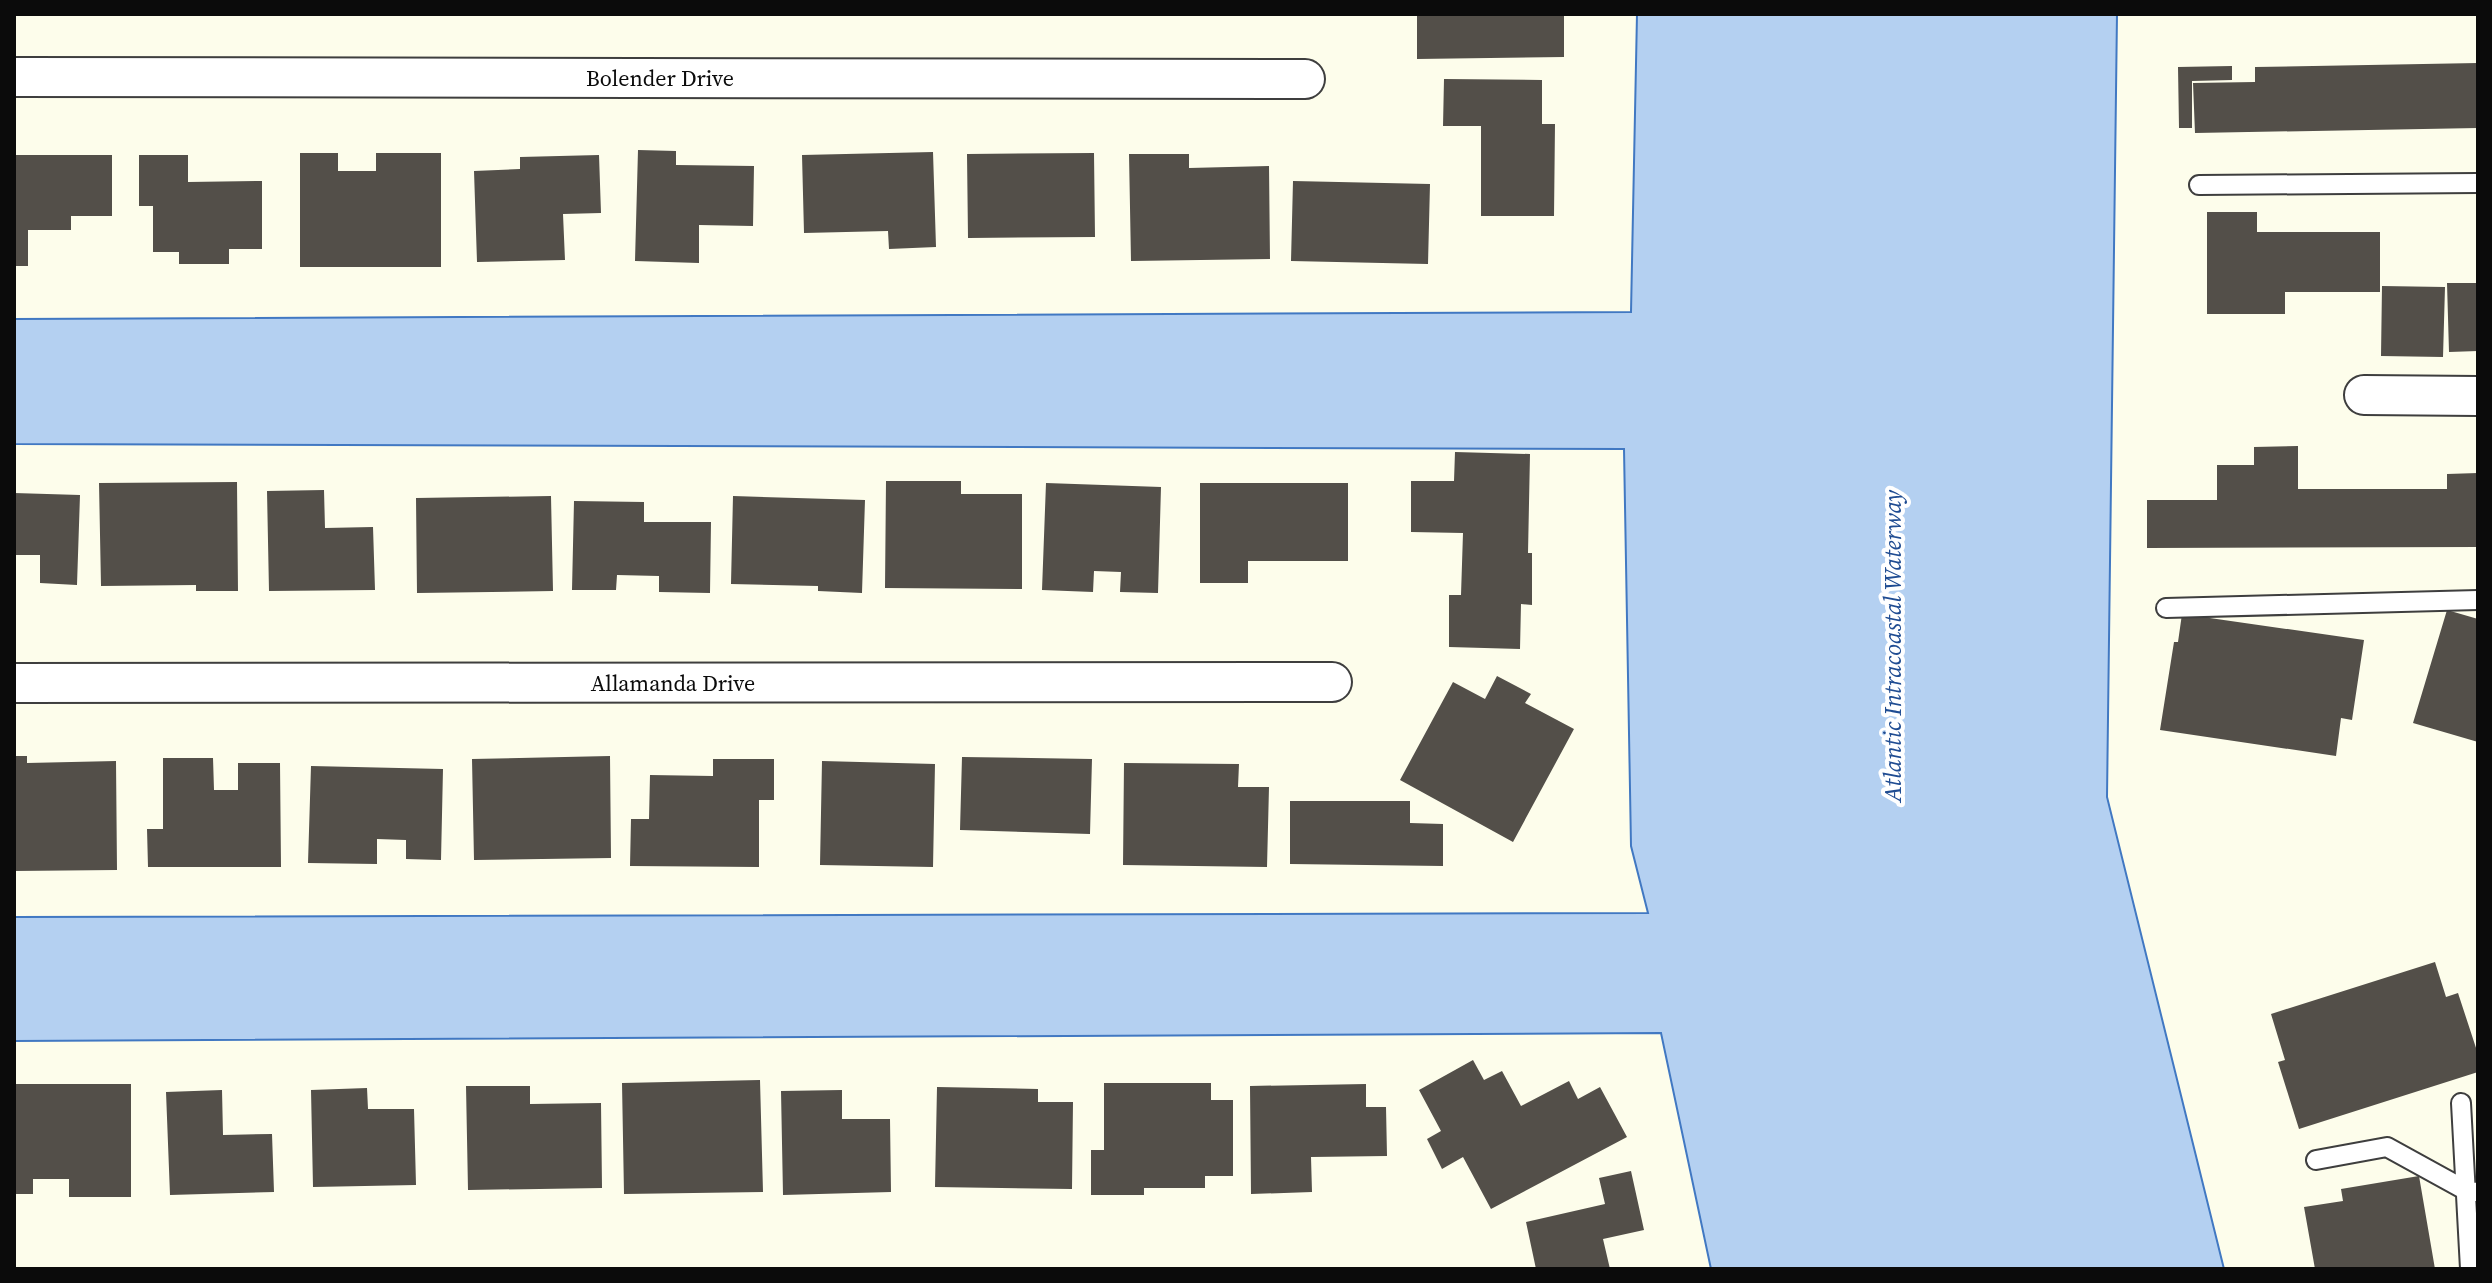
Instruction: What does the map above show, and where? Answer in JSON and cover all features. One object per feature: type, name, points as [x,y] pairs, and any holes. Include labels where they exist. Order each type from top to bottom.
[{"type":"street","name":"Bolender Drive","points":[[14,77],[1305,79]]},
{"type":"street","points":[[2364,395],[2478,396]]},
{"type":"street","name":"Allamanda Drive","points":[[14,683],[1332,682]]},
{"type":"lane","points":[[2199,185],[2478,183]]},
{"type":"lane","points":[[2166,608],[2478,600]]},
{"type":"lane","points":[[2461,1103],[2473,1191],[2470,1269]]},
{"type":"lane","points":[[2316,1160],[2387,1147],[2473,1191]]},
{"type":"water","name":"Atlantic Intracoastal Waterway","points":[[1637,14],[2117,14],[2107,797],[2224,1269],[1711,1269],[1661,1033],[14,1041],[14,917],[1648,913],[1631,846],[1624,449],[14,444],[14,319],[1631,312]]},
{"type":"building","points":[[1417,14],[1564,14],[1564,57],[1417,59]]},
{"type":"building","points":[[2478,63],[2478,128],[2195,133],[2193,83],[2255,82],[2255,67]]},
{"type":"building","points":[[2232,66],[2232,80],[2192,81],[2192,128],[2179,128],[2178,67]]},
{"type":"building","points":[[1444,79],[1542,80],[1542,124],[1555,124],[1554,216],[1481,216],[1481,126],[1443,126]]},
{"type":"building","points":[[638,150],[676,151],[676,165],[754,166],[753,226],[699,225],[699,263],[635,261]]},
{"type":"building","points":[[933,152],[936,247],[889,249],[888,231],[804,233],[802,155]]},
{"type":"building","points":[[300,153],[338,153],[338,171],[376,171],[376,153],[441,153],[441,267],[300,267]]},
{"type":"building","points":[[1094,153],[1095,237],[968,238],[967,154]]},
{"type":"building","points":[[1129,154],[1189,154],[1189,168],[1269,166],[1270,259],[1131,261]]},
{"type":"building","points":[[14,155],[112,155],[112,216],[71,216],[71,230],[28,230],[28,266],[14,266]]},
{"type":"building","points":[[139,155],[188,155],[188,182],[262,181],[262,249],[229,249],[229,264],[179,264],[179,252],[153,252],[153,206],[139,206]]},
{"type":"building","points":[[599,155],[601,213],[563,214],[565,260],[477,262],[474,171],[520,169],[520,157]]},
{"type":"building","points":[[1293,181],[1430,184],[1428,264],[1291,261]]},
{"type":"building","points":[[2207,212],[2257,212],[2257,232],[2380,232],[2380,292],[2285,292],[2285,314],[2207,314]]},
{"type":"building","points":[[2447,283],[2478,283],[2478,351],[2449,352]]},
{"type":"building","points":[[2382,286],[2445,287],[2443,357],[2381,356]]},
{"type":"building","points":[[2298,446],[2298,489],[2447,489],[2447,474],[2478,473],[2478,547],[2147,548],[2147,500],[2217,500],[2217,465],[2254,465],[2254,447]]},
{"type":"building","points":[[1455,452],[1530,454],[1528,553],[1532,553],[1532,605],[1521,604],[1520,649],[1449,647],[1449,595],[1461,595],[1463,533],[1411,532],[1411,481],[1454,481]]},
{"type":"building","points":[[886,481],[961,481],[961,494],[1022,494],[1022,589],[885,588]]},
{"type":"building","points":[[237,482],[238,591],[196,591],[196,585],[101,586],[99,483]]},
{"type":"building","points":[[1046,483],[1161,487],[1158,593],[1120,592],[1121,572],[1094,571],[1093,592],[1042,590]]},
{"type":"building","points":[[1200,483],[1348,483],[1348,561],[1248,561],[1248,583],[1200,583]]},
{"type":"building","points":[[324,490],[325,528],[373,527],[375,590],[269,591],[267,491]]},
{"type":"building","points":[[14,493],[80,495],[77,585],[40,583],[40,555],[14,555]]},
{"type":"building","points":[[551,496],[553,591],[417,593],[416,498]]},
{"type":"building","points":[[733,496],[865,500],[862,593],[818,591],[818,586],[731,584]]},
{"type":"building","points":[[574,501],[644,502],[644,522],[711,522],[710,593],[659,592],[659,576],[617,575],[616,590],[572,590]]},
{"type":"building","points":[[2447,610],[2478,619],[2478,742],[2413,723]]},
{"type":"building","points":[[2182,614],[2364,640],[2352,720],[2341,718],[2336,756],[2160,730],[2174,642],[2178,642]]},
{"type":"building","points":[[1497,676],[1531,694],[1525,703],[1574,729],[1513,842],[1400,780],[1453,682],[1485,699]]},
{"type":"building","points":[[14,756],[27,756],[27,763],[116,761],[117,870],[14,871]]},
{"type":"building","points":[[610,756],[611,858],[474,860],[472,759]]},
{"type":"building","points":[[962,757],[1092,759],[1090,834],[960,830]]},
{"type":"building","points":[[163,758],[213,758],[214,790],[238,790],[238,763],[280,763],[281,867],[148,867],[147,829],[163,829]]},
{"type":"building","points":[[713,759],[774,759],[774,800],[759,800],[759,867],[630,866],[631,819],[649,819],[650,775],[713,776]]},
{"type":"building","points":[[822,761],[935,764],[933,867],[820,865]]},
{"type":"building","points":[[1124,763],[1239,764],[1238,787],[1269,787],[1267,867],[1123,865]]},
{"type":"building","points":[[311,766],[443,769],[441,860],[406,859],[406,840],[377,839],[377,864],[308,863]]},
{"type":"building","points":[[1290,801],[1410,801],[1410,823],[1443,824],[1443,866],[1290,864]]},
{"type":"building","points":[[2435,962],[2446,997],[2458,993],[2478,1054],[2478,1072],[2299,1129],[2278,1062],[2285,1060],[2271,1014]]},
{"type":"building","points":[[1473,1060],[1484,1080],[1502,1071],[1521,1106],[1569,1081],[1578,1099],[1600,1087],[1627,1137],[1491,1209],[1463,1157],[1442,1169],[1427,1139],[1441,1131],[1419,1090]]},
{"type":"building","points":[[760,1080],[763,1192],[624,1194],[622,1083]]},
{"type":"building","points":[[1104,1083],[1211,1083],[1211,1100],[1233,1100],[1233,1176],[1205,1176],[1205,1188],[1144,1188],[1144,1195],[1091,1195],[1091,1150],[1104,1150]]},
{"type":"building","points":[[14,1084],[131,1084],[131,1197],[69,1197],[69,1179],[33,1179],[33,1194],[14,1194]]},
{"type":"building","points":[[1366,1084],[1366,1107],[1386,1107],[1387,1156],[1311,1157],[1312,1192],[1251,1194],[1250,1086]]},
{"type":"building","points":[[466,1086],[530,1086],[530,1104],[601,1103],[602,1188],[468,1190]]},
{"type":"building","points":[[937,1087],[1038,1089],[1038,1102],[1073,1102],[1072,1189],[935,1187]]},
{"type":"building","points":[[367,1088],[368,1109],[414,1109],[416,1185],[313,1187],[311,1090]]},
{"type":"building","points":[[222,1090],[223,1135],[272,1134],[274,1192],[170,1195],[166,1092]]},
{"type":"building","points":[[842,1090],[842,1119],[890,1119],[891,1192],[783,1195],[781,1091]]},
{"type":"building","points":[[1631,1171],[1644,1230],[1603,1239],[1610,1269],[1536,1269],[1526,1222],[1605,1204],[1599,1178]]},
{"type":"building","points":[[2419,1176],[2435,1269],[2315,1269],[2304,1207],[2343,1201],[2341,1189]]}]
